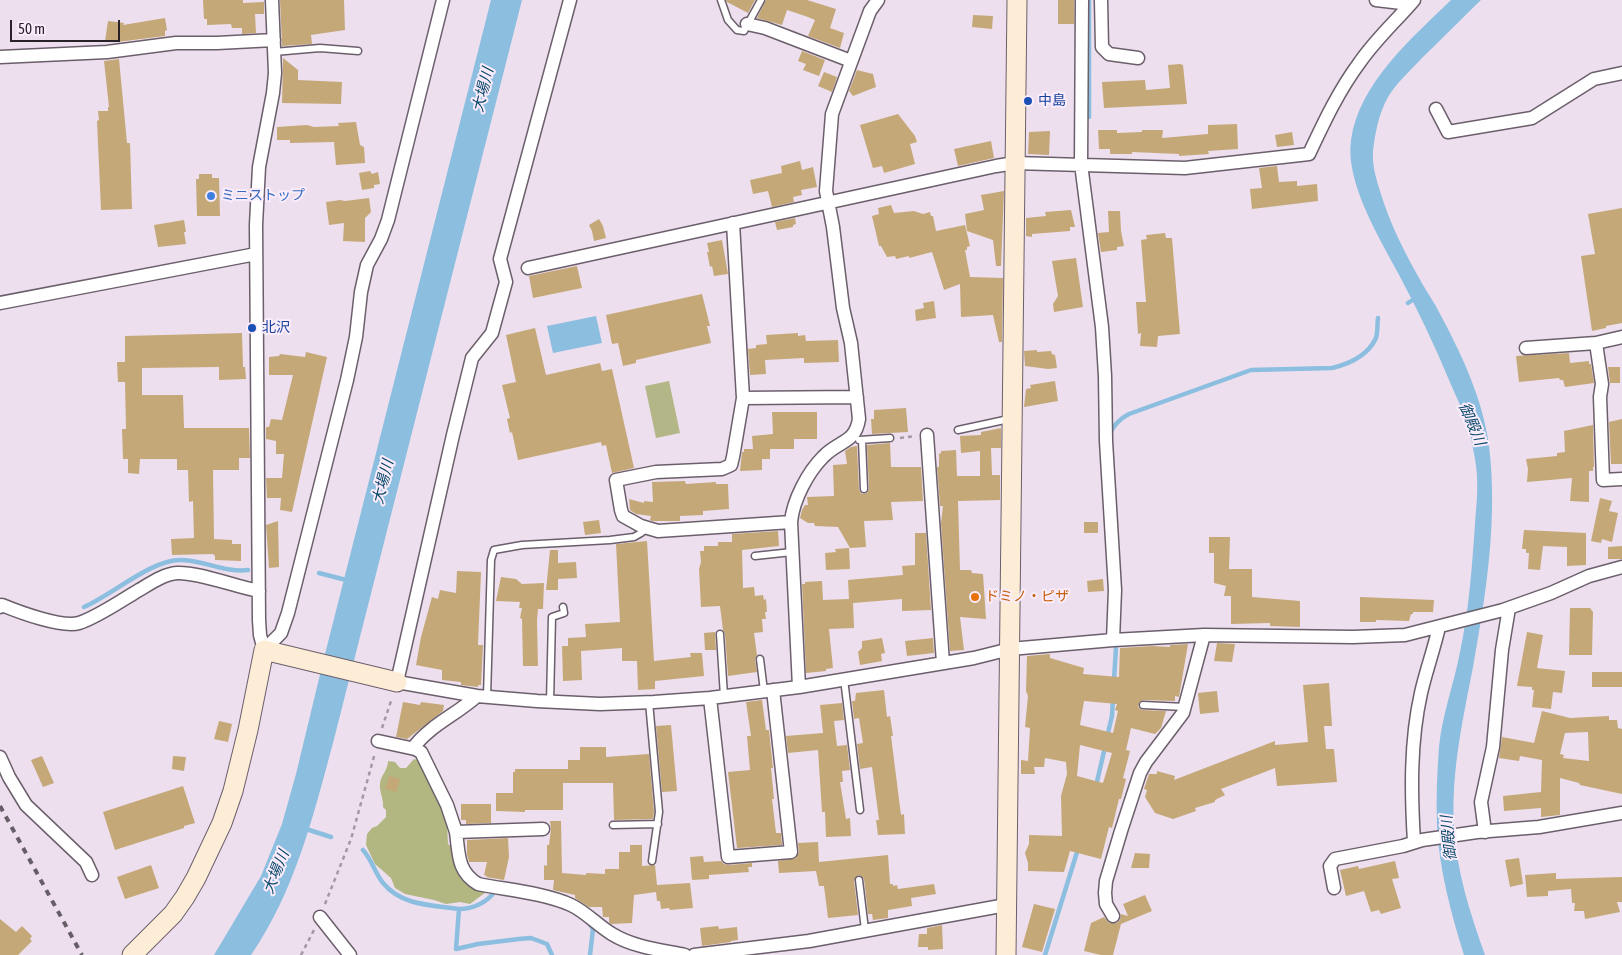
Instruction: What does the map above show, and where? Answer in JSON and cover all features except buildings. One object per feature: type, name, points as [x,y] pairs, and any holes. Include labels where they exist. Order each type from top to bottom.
[{"type":"street","points":[[272,0],[274,93],[259,167],[256,254],[260,635],[273,652],[394,681],[482,697],[600,704],[649,702],[710,698],[799,687],[974,658],[1010,650],[1113,640],[1204,635],[1353,637],[1405,635],[1506,609],[1551,593],[1589,576],[1622,567]]},
{"type":"street","points":[[132,955],[172,914],[185,897],[222,823],[233,791],[248,730],[273,652],[288,613],[347,380],[356,337],[360,292],[367,265],[381,239],[388,220],[443,0]]},
{"type":"street","points":[[394,681],[472,358],[492,333],[506,282],[500,259],[570,0]]},
{"type":"street","points":[[799,687],[792,552],[792,513],[813,468],[836,446],[857,438],[859,419],[851,343],[843,308],[827,203],[826,191],[832,114],[870,12],[878,0]]},
{"type":"street","points":[[1006,955],[1018,0]]},
{"type":"street","points":[[1082,0],[1081,164],[1102,327],[1106,441],[1115,590],[1113,640]]},
{"type":"street","points":[[1101,0],[1102,47],[1109,54],[1138,58]]},
{"type":"street","points":[[1376,0],[1412,2]]},
{"type":"street","points":[[528,268],[1015,163],[1186,168],[1308,154],[1335,100],[1360,62],[1387,28],[1412,2]]},
{"type":"street","points":[[747,24],[765,28],[851,61]]},
{"type":"street","points":[[0,57],[107,52],[176,43],[274,46]]},
{"type":"street","points":[[1436,109],[1448,132],[1532,118],[1594,79],[1622,73]]},
{"type":"street","points":[[733,223],[743,398],[730,465],[722,469],[656,472],[616,480],[621,510],[623,516],[630,521],[658,531],[791,522]]},
{"type":"street","points":[[0,303],[256,254]]},
{"type":"street","points":[[1526,348],[1596,343],[1622,337]]},
{"type":"street","points":[[1596,343],[1602,384],[1600,397],[1603,480],[1622,479]]},
{"type":"street","points":[[743,398],[857,397]]},
{"type":"street","points":[[927,436],[942,663]]},
{"type":"street","points":[[0,607],[2,605],[26,614],[62,622],[80,623],[154,582],[170,574],[178,573],[196,575],[240,588],[259,591]]},
{"type":"street","points":[[1481,832],[1481,802],[1493,747],[1506,609]]},
{"type":"street","points":[[1418,841],[1412,799],[1415,730],[1421,693],[1444,625]]},
{"type":"street","points":[[1113,916],[1106,904],[1106,881],[1140,773],[1146,762],[1183,713],[1204,635]]},
{"type":"street","points":[[710,698],[728,857],[791,852],[769,691]]},
{"type":"street","points":[[413,748],[426,733],[482,697]]},
{"type":"street","points":[[378,741],[413,748],[421,752],[425,758],[456,832],[463,871],[469,878],[478,884],[557,899],[573,906],[611,933],[627,941],[685,955]]},
{"type":"street","points":[[0,757],[9,777],[26,805],[86,862],[92,875]]},
{"type":"street","points":[[1334,888],[1330,866],[1335,859],[1418,841],[1481,832],[1539,827],[1622,813]]},
{"type":"street","points":[[456,832],[543,829]]},
{"type":"street","points":[[694,955],[775,946],[1006,905]]},
{"type":"street","points":[[320,917],[350,955]]},
{"type":"lane","points":[[721,0],[728,20],[737,30],[744,31],[761,0]]},
{"type":"lane","points":[[274,46],[358,52]]},
{"type":"lane","points":[[958,430],[1013,419]]},
{"type":"lane","points":[[864,489],[857,438],[890,438]]},
{"type":"lane","points":[[482,697],[494,550],[626,538],[641,533],[646,528]]},
{"type":"lane","points":[[755,556],[792,552]]},
{"type":"lane","points":[[550,702],[552,617],[564,612],[564,607]]},
{"type":"lane","points":[[720,634],[724,696]]},
{"type":"lane","points":[[760,659],[769,691]]},
{"type":"lane","points":[[844,679],[860,810]]},
{"type":"lane","points":[[649,702],[660,812],[652,861]]},
{"type":"lane","points":[[1143,705],[1185,707]]},
{"type":"lane","points":[[613,825],[658,824]]},
{"type":"lane","points":[[859,880],[865,930]]},
{"type":"path","points":[[300,955],[320,917],[351,839],[394,681]]},
{"type":"green space","points":[[669,381],[680,433],[656,438],[645,386]]},
{"type":"green space","points":[[414,759],[420,761],[444,807],[448,844],[454,849],[455,869],[464,882],[486,892],[470,904],[460,902],[446,904],[405,894],[395,888],[391,878],[375,864],[366,845],[367,834],[386,817],[380,783],[388,761],[395,762],[400,768],[406,768]]},
{"type":"water","name":"大場川","points":[[491,0],[522,0],[333,743],[310,826],[280,905],[251,955],[214,955],[261,876],[282,824]]},
{"type":"water","name":"御殿川","points":[[1451,0],[1481,0],[1422,58],[1392,92],[1380,116],[1373,156],[1377,181],[1394,228],[1437,308],[1470,377],[1482,411],[1489,446],[1492,501],[1489,557],[1454,785],[1455,842],[1461,875],[1469,907],[1485,955],[1464,955],[1450,907],[1443,874],[1438,841],[1437,815],[1439,747],[1445,711],[1460,652],[1470,588],[1477,495],[1475,461],[1468,426],[1437,353],[1365,209],[1353,173],[1351,156],[1351,140],[1356,119],[1376,81],[1404,46]]},
{"type":"water","points":[[596,316],[602,343],[553,353],[547,326]]},
{"type":"waterway","points":[[1089,0],[1089,117]]},
{"type":"waterway","points":[[1408,303],[1417,297]]},
{"type":"waterway","points":[[1110,435],[1117,423],[1129,414],[1251,370],[1332,368],[1345,364],[1363,354],[1373,344],[1377,335],[1378,318]]},
{"type":"waterway","points":[[84,607],[144,572],[169,562],[180,560],[198,562],[231,570],[248,570]]},
{"type":"waterway","points":[[319,573],[350,581]]},
{"type":"waterway","points":[[1114,680],[1116,647]]},
{"type":"waterway","points":[[1107,737],[1112,716],[1113,698]]},
{"type":"waterway","points":[[1096,786],[1105,747]]},
{"type":"waterway","points":[[306,829],[331,837]]},
{"type":"waterway","points":[[1045,955],[1078,849]]},
{"type":"waterway","points":[[363,850],[383,883],[399,896],[418,903],[459,909],[456,949],[478,944],[531,938],[547,944],[552,955]]},
{"type":"waterway","points":[[459,909],[479,904],[488,899],[495,891],[498,892]]},
{"type":"waterway","points":[[589,923],[593,929],[590,955]]},
{"type":"railway","points":[[0,806],[82,955]]},
{"type":"place","name":"中島","points":[[1028,101]]},
{"type":"place","name":"ミニストップ","points":[[211,196]]},
{"type":"place","name":"北沢","points":[[252,328]]},
{"type":"place","name":"ドミノ・ピザ","points":[[975,597]]}]
